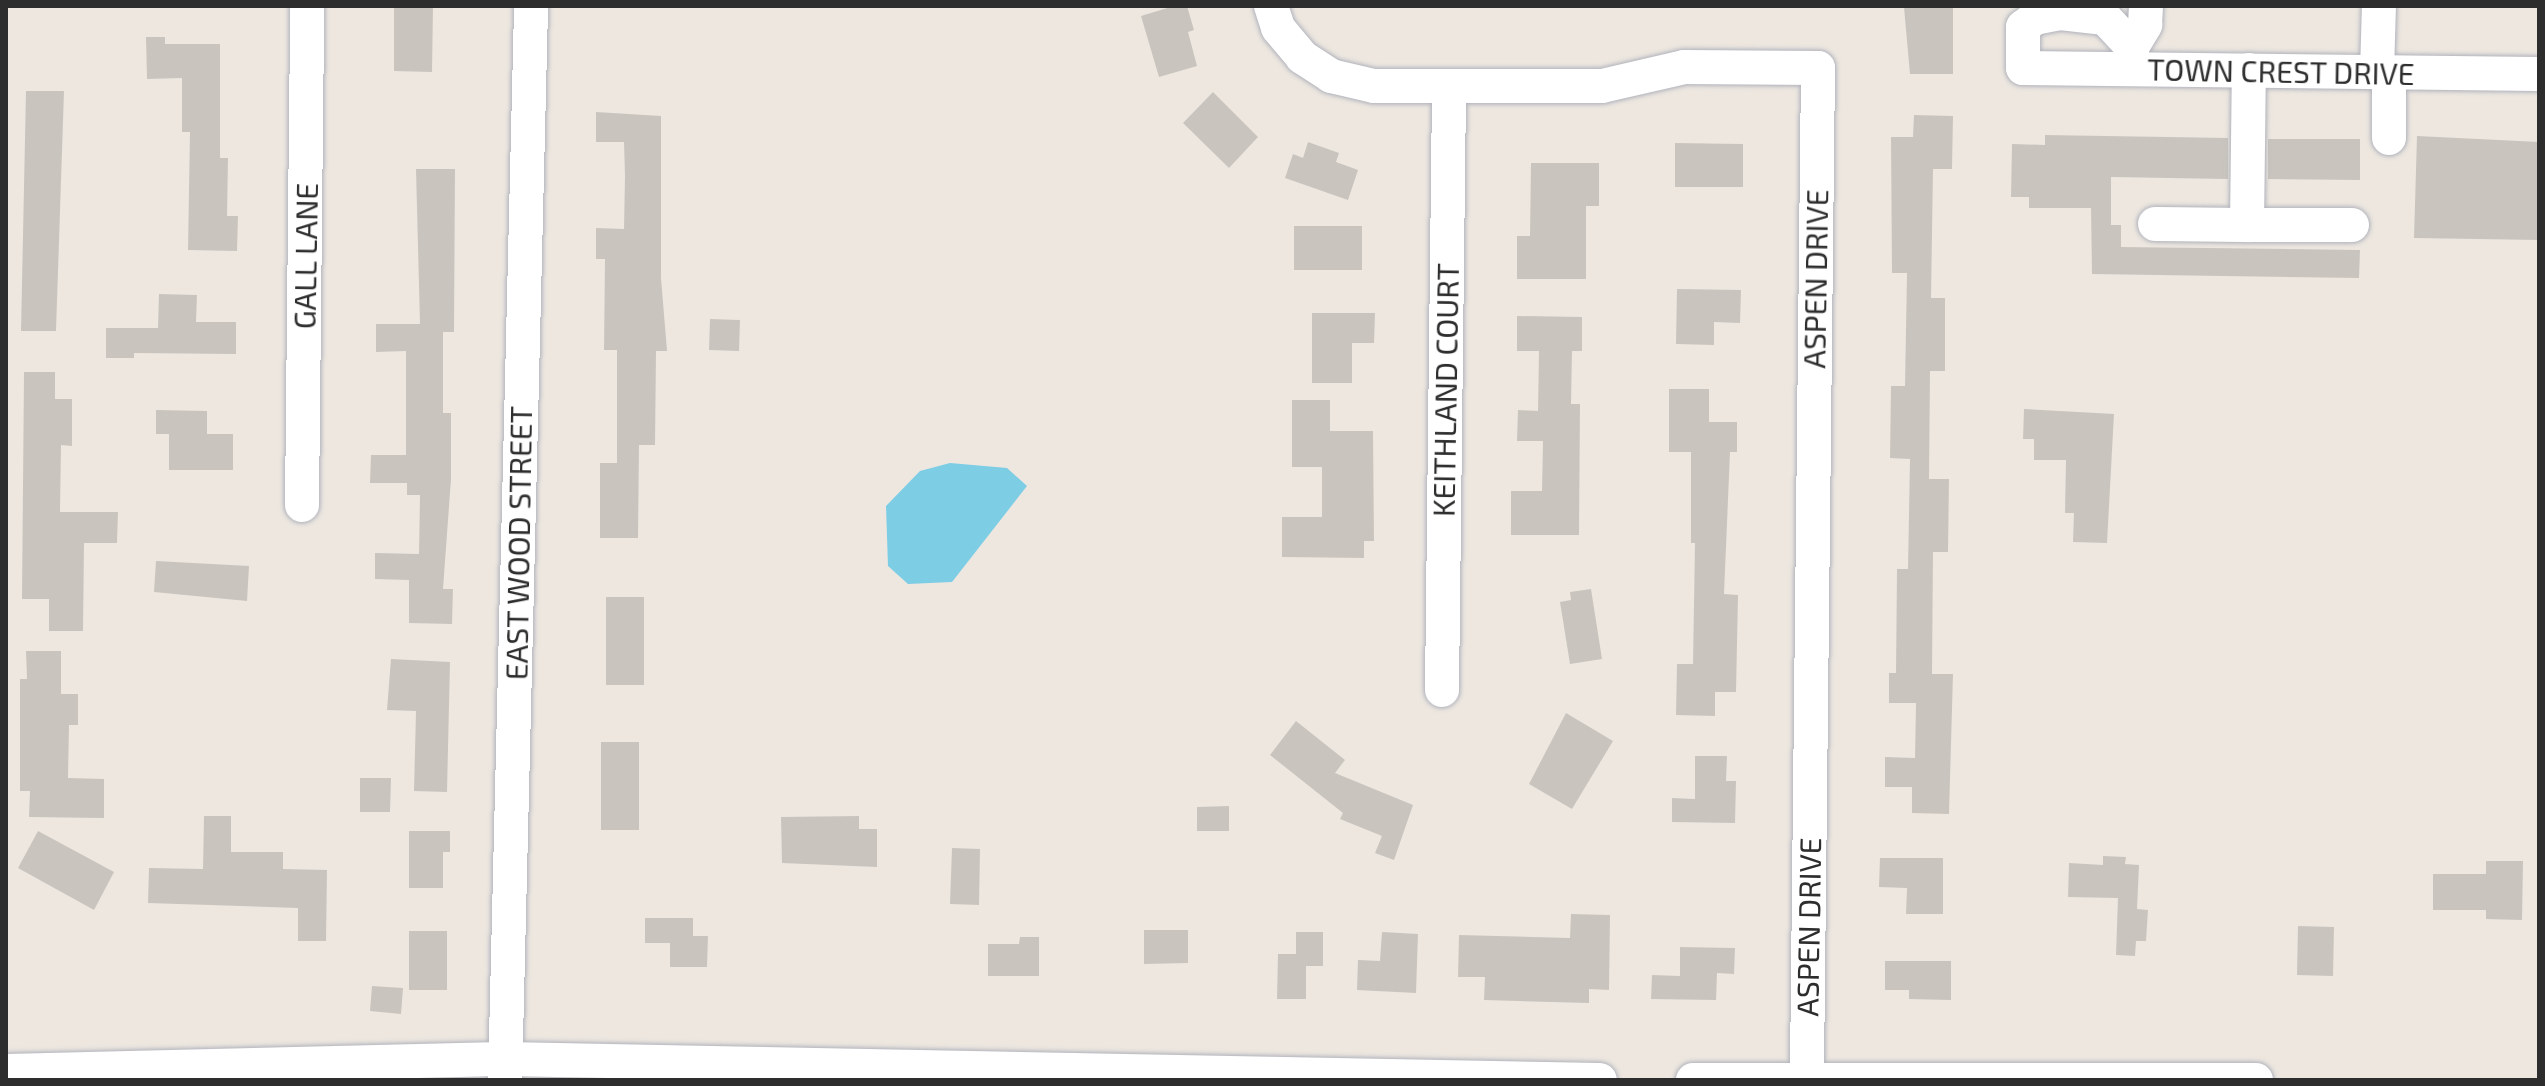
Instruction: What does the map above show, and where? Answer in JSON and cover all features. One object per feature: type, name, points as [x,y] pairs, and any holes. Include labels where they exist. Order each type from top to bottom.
[{"type":"street","name":"GALL LANE","points":[[302,505],[307,6]]},
{"type":"street","name":"EAST WOOD STREET","points":[[505,1070],[531,6]]},
{"type":"street","name":"ASPEN DRIVE","points":[[1271,6],[1278,28],[1302,57],[1331,76],[1374,86],[1449,89],[1602,86],[1684,67],[1818,68],[1807,1076]]},
{"type":"street","points":[[2132,58],[2145,25],[2146,6]]},
{"type":"street","points":[[2379,6],[2389,138]]},
{"type":"street","name":"TOWN CREST DRIVE","points":[[2132,58],[2105,18],[2048,15],[2023,27],[2023,68],[2132,58],[2249,70],[2539,74]]},
{"type":"street","points":[[2247,225],[2249,70]]},
{"type":"street","name":"KEITHLAND COURT","points":[[1442,690],[1449,89]]},
{"type":"street","points":[[2155,224],[2352,225]]},
{"type":"street","points":[[6,1071],[505,1070],[1600,1080]]},
{"type":"street","points":[[1693,1080],[1807,1076],[2256,1080]]},
{"type":"water","points":[[950,463],[1007,468],[1027,486],[952,582],[908,584],[888,566],[886,506],[920,471]]},
{"type":"building","points":[[394,6],[433,6],[432,72],[394,71]]},
{"type":"building","points":[[1174,6],[1187,6],[1194,30],[1188,32],[1197,66],[1159,77],[1141,16]]},
{"type":"building","points":[[1953,6],[1953,74],[1910,74],[1904,7]]},
{"type":"building","points":[[146,37],[165,37],[165,44],[220,44],[220,158],[228,158],[227,216],[238,216],[237,251],[188,250],[190,132],[182,132],[182,78],[147,79]]},
{"type":"building","points":[[26,91],[64,91],[56,331],[21,331]]},
{"type":"building","points":[[1213,92],[1258,137],[1229,168],[1183,123]]},
{"type":"building","points":[[596,112],[661,116],[661,278],[667,351],[656,351],[655,445],[639,445],[638,538],[600,538],[600,463],[617,463],[617,350],[604,350],[605,259],[596,259],[596,228],[624,229],[625,176],[624,142],[596,142]]},
{"type":"building","points":[[1914,115],[1953,116],[1952,169],[1933,169],[1931,298],[1945,298],[1945,371],[1930,371],[1929,479],[1949,479],[1948,552],[1933,552],[1932,674],[1953,674],[1949,814],[1912,813],[1912,787],[1885,787],[1885,757],[1915,758],[1916,703],[1889,703],[1889,673],[1896,673],[1897,569],[1908,569],[1910,459],[1890,458],[1891,386],[1905,386],[1907,273],[1892,273],[1891,137],[1913,137]]},
{"type":"building","points":[[2045,135],[2228,138],[2228,179],[2111,177],[2111,225],[2121,225],[2121,247],[2360,250],[2359,278],[2092,274],[2091,208],[2029,208],[2029,197],[2011,197],[2012,144],[2045,145]]},
{"type":"building","points":[[2417,136],[2539,142],[2539,240],[2414,238]]},
{"type":"building","points":[[2268,139],[2360,139],[2360,180],[2268,179]]},
{"type":"building","points":[[1308,142],[1339,153],[1336,162],[1358,170],[1348,200],[1285,178],[1293,154],[1303,158]]},
{"type":"building","points":[[1675,143],[1743,144],[1743,187],[1675,187]]},
{"type":"building","points":[[1531,163],[1599,163],[1599,206],[1586,206],[1586,279],[1517,279],[1517,236],[1530,236]]},
{"type":"building","points":[[416,169],[455,169],[454,332],[443,332],[443,413],[451,413],[451,479],[443,589],[453,589],[452,624],[409,623],[409,580],[375,579],[375,553],[419,554],[420,495],[407,495],[407,483],[370,483],[371,455],[406,455],[406,351],[376,352],[376,324],[420,324]]},
{"type":"building","points":[[1294,226],[1362,226],[1362,270],[1294,270]]},
{"type":"building","points":[[1677,289],[1741,290],[1740,323],[1714,322],[1714,345],[1676,344]]},
{"type":"building","points":[[159,294],[197,295],[196,322],[236,322],[236,354],[134,353],[134,358],[106,358],[106,328],[158,328]]},
{"type":"building","points":[[1312,313],[1375,313],[1374,343],[1352,343],[1352,383],[1312,383]]},
{"type":"building","points":[[1517,316],[1582,317],[1582,351],[1572,351],[1571,404],[1580,404],[1579,535],[1511,535],[1511,491],[1542,491],[1543,441],[1517,441],[1518,410],[1538,411],[1539,351],[1517,351]]},
{"type":"building","points":[[710,319],[740,320],[739,351],[709,350]]},
{"type":"building","points":[[24,372],[55,372],[55,399],[72,399],[72,446],[61,445],[60,512],[118,512],[117,543],[84,543],[83,631],[49,631],[49,599],[22,599]]},
{"type":"building","points":[[1669,389],[1709,389],[1709,422],[1737,422],[1737,452],[1730,452],[1724,594],[1738,595],[1736,692],[1715,692],[1715,716],[1676,715],[1677,664],[1693,664],[1695,543],[1691,543],[1691,452],[1669,452]]},
{"type":"building","points":[[1292,400],[1330,400],[1330,431],[1373,431],[1374,541],[1364,541],[1364,558],[1282,557],[1282,517],[1322,517],[1322,467],[1292,467]]},
{"type":"building","points":[[2024,409],[2114,414],[2107,543],[2073,542],[2074,513],[2065,513],[2066,460],[2034,460],[2034,439],[2023,439]]},
{"type":"building","points":[[156,410],[207,411],[207,434],[233,434],[233,470],[169,470],[169,434],[156,434]]},
{"type":"building","points":[[156,561],[249,566],[247,601],[154,592]]},
{"type":"building","points":[[1591,589],[1602,659],[1570,664],[1560,602],[1571,600],[1570,592]]},
{"type":"building","points":[[606,597],[644,597],[644,685],[606,685]]},
{"type":"building","points":[[26,651],[61,651],[61,694],[78,694],[78,725],[69,725],[68,778],[104,779],[104,818],[29,817],[30,791],[20,791],[20,679],[27,679]]},
{"type":"building","points":[[391,659],[450,662],[447,792],[414,791],[416,711],[387,710]]},
{"type":"building","points":[[1566,713],[1613,741],[1572,809],[1529,784]]},
{"type":"building","points":[[1296,721],[1345,760],[1335,773],[1413,805],[1394,860],[1375,853],[1382,836],[1340,819],[1343,813],[1270,755]]},
{"type":"building","points":[[601,742],[639,742],[639,830],[601,830]]},
{"type":"building","points":[[1695,756],[1727,756],[1726,781],[1736,781],[1735,823],[1672,822],[1672,798],[1695,799]]},
{"type":"building","points":[[360,778],[391,778],[390,812],[360,812]]},
{"type":"building","points":[[1229,806],[1229,831],[1197,831],[1197,807]]},
{"type":"building","points":[[204,816],[231,816],[231,852],[283,852],[283,869],[327,870],[326,941],[298,941],[298,908],[148,903],[149,868],[203,869]]},
{"type":"building","points":[[859,816],[859,829],[877,829],[877,867],[782,863],[781,817]]},
{"type":"building","points":[[38,831],[114,872],[94,910],[18,868]]},
{"type":"building","points":[[409,831],[450,831],[450,852],[443,852],[443,888],[409,888]]},
{"type":"building","points":[[952,848],[980,849],[979,905],[950,904]]},
{"type":"building","points":[[2103,856],[2126,857],[2125,864],[2139,865],[2137,909],[2148,910],[2146,941],[2136,941],[2135,956],[2116,955],[2118,898],[2068,897],[2069,863],[2103,865]]},
{"type":"building","points":[[1880,858],[1943,858],[1943,914],[1906,914],[1907,888],[1879,887]]},
{"type":"building","points":[[2486,861],[2523,861],[2522,920],[2486,919],[2486,910],[2433,910],[2433,874],[2486,874]]},
{"type":"building","points":[[1571,914],[1610,915],[1609,990],[1589,989],[1589,1003],[1484,1000],[1485,977],[1458,977],[1459,935],[1570,938]]},
{"type":"building","points":[[645,918],[693,918],[693,936],[708,936],[707,967],[670,967],[670,943],[645,943]]},
{"type":"building","points":[[2298,926],[2334,927],[2333,976],[2297,975]]},
{"type":"building","points":[[1144,930],[1188,930],[1188,963],[1144,964]]},
{"type":"building","points":[[409,931],[447,931],[447,990],[409,990]]},
{"type":"building","points":[[1296,932],[1323,932],[1323,966],[1306,966],[1306,999],[1277,999],[1278,954],[1296,954]]},
{"type":"building","points":[[1382,932],[1418,934],[1416,993],[1357,990],[1358,960],[1380,961]]},
{"type":"building","points":[[1020,937],[1039,937],[1039,976],[988,976],[988,944],[1019,944]]},
{"type":"building","points":[[1680,947],[1735,948],[1734,974],[1717,973],[1716,1000],[1651,999],[1652,975],[1680,976]]},
{"type":"building","points":[[1885,961],[1951,961],[1951,1000],[1909,999],[1909,990],[1885,990]]},
{"type":"building","points":[[372,986],[403,988],[401,1014],[370,1011]]}]
